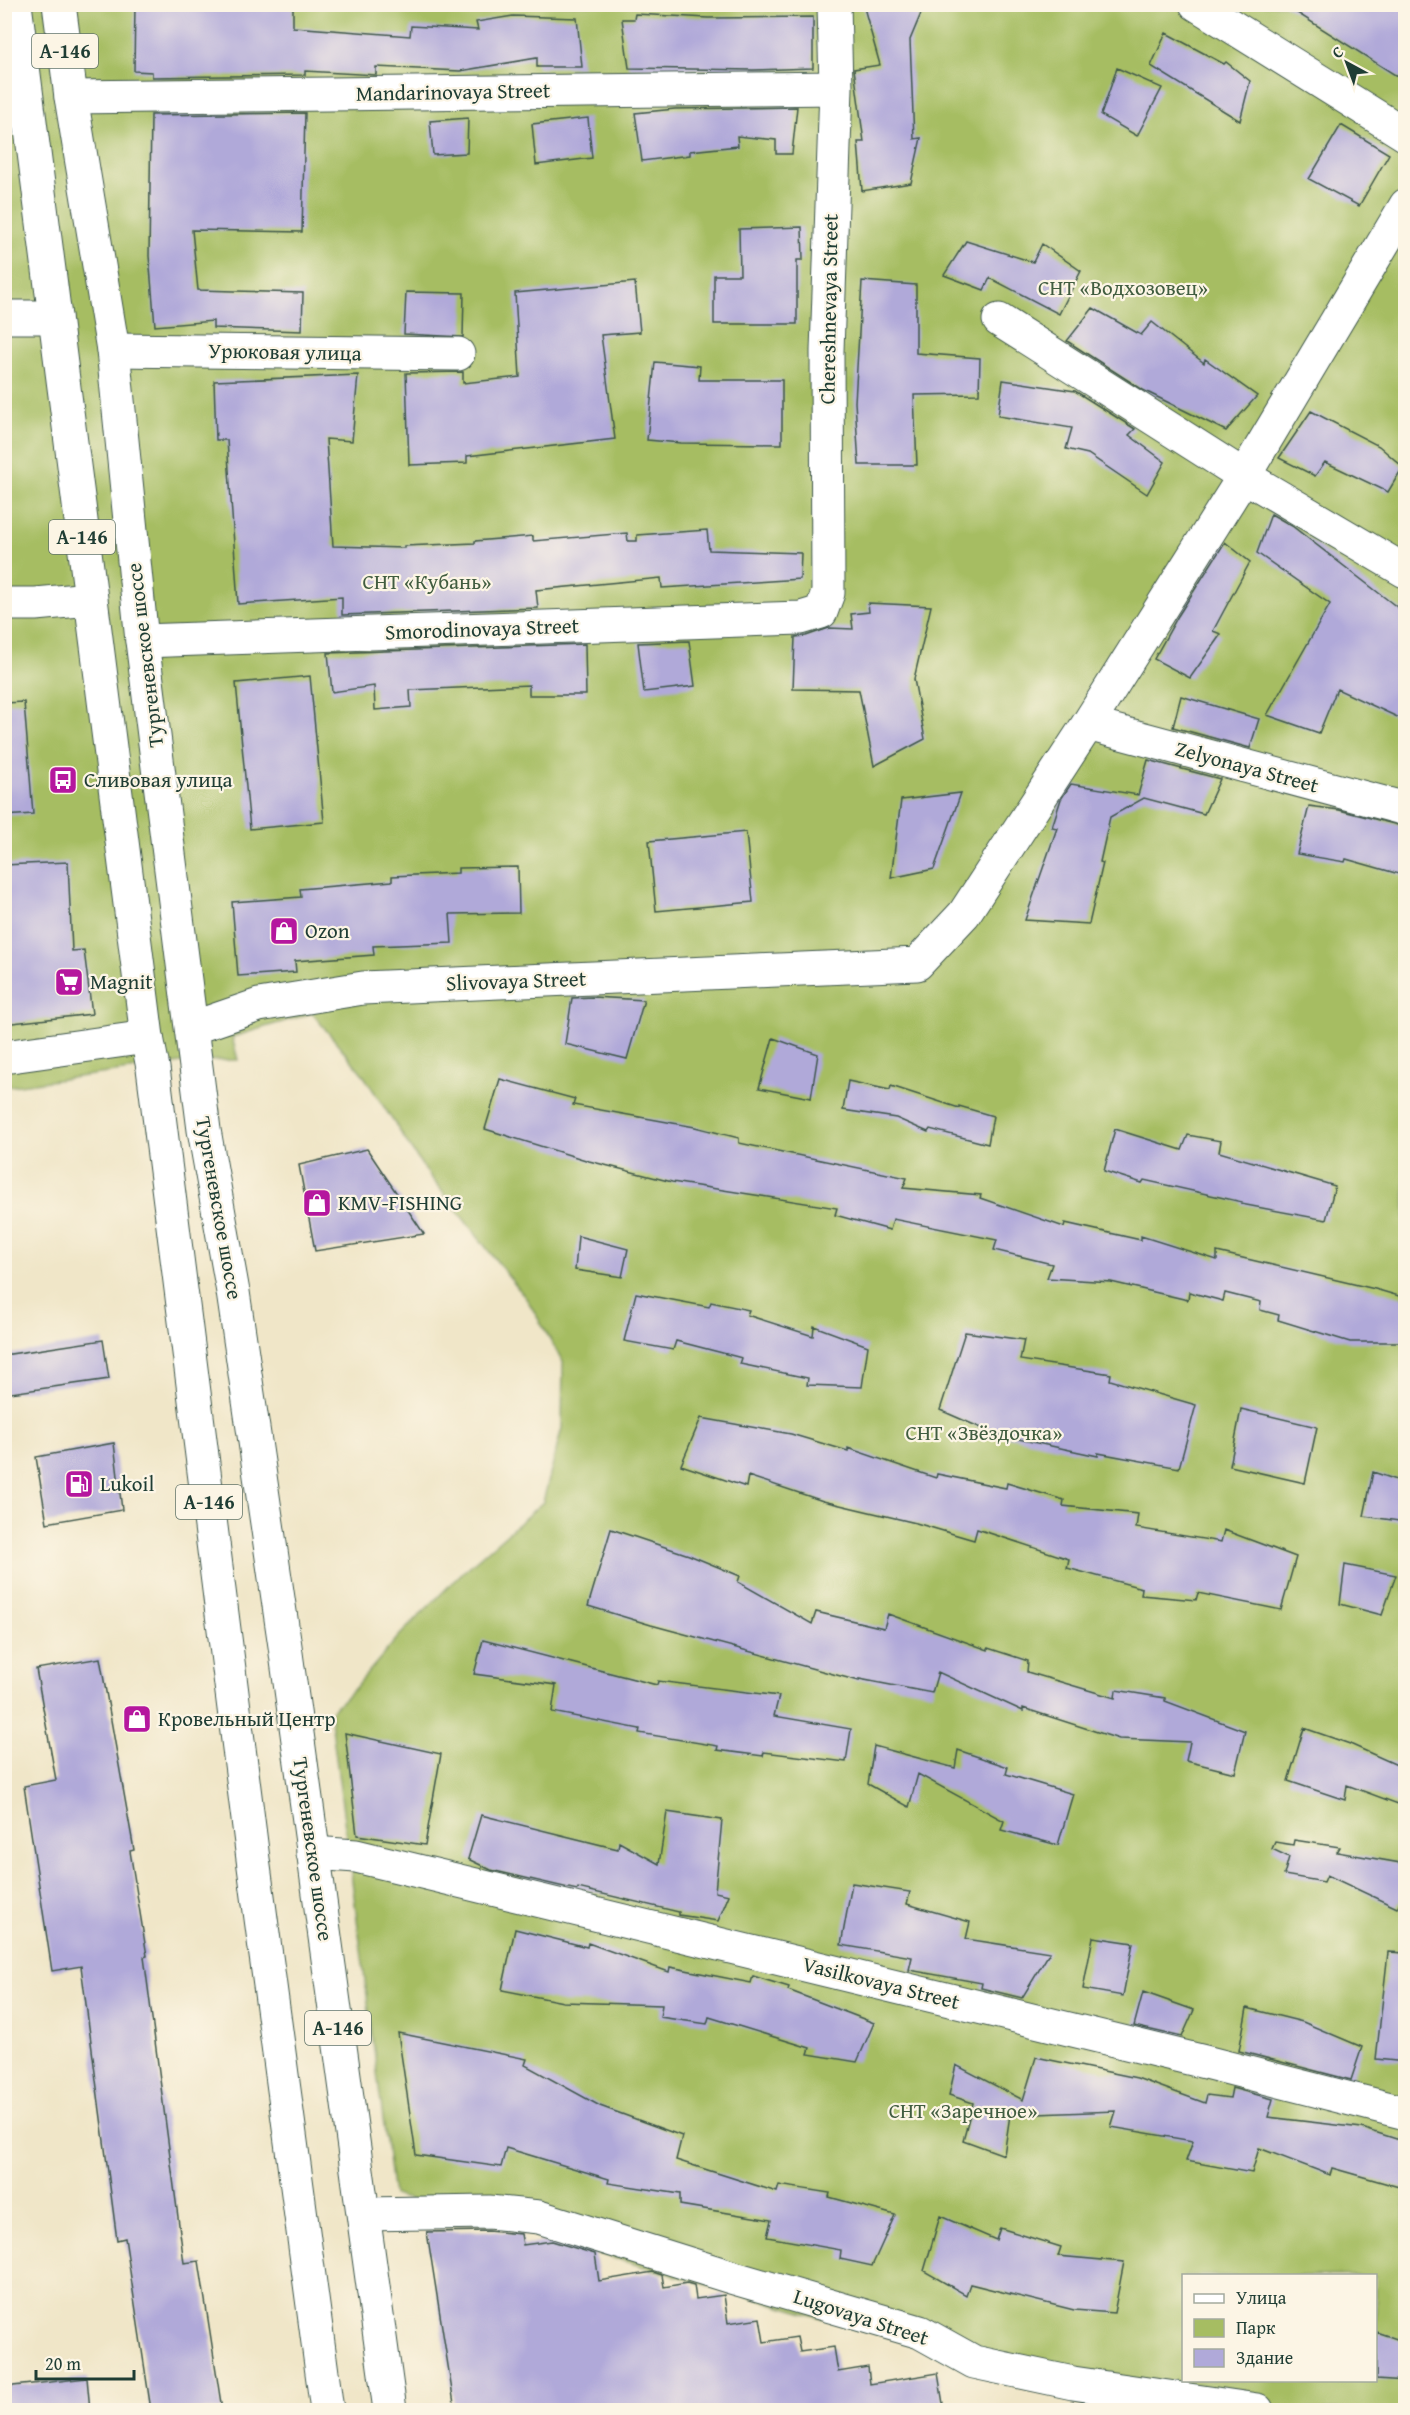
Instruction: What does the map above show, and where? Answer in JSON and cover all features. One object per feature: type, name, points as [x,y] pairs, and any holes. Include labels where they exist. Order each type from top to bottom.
[{"type":"main road","name":"Тургеневское шоссе","points":[[15,4],[14,77],[56,317],[90,599],[147,1037],[153,1068],[253,1858],[327,2410]]},
{"type":"main road","name":"Тургеневское шоссе","points":[[58,4],[70,97],[113,351],[142,641],[204,1130],[233,1292],[390,2410]]},
{"type":"main road","name":"Chereshnevaya Street","points":[[821,612],[828,593],[826,351],[836,88],[834,4]]},
{"type":"main road","points":[[1196,4],[1406,135]]},
{"type":"main road","name":"Mandarinovaya Street","points":[[70,97],[836,88]]},
{"type":"main road","points":[[1088,724],[1244,476],[1406,205]]},
{"type":"main road","points":[[4,317],[56,317]]},
{"type":"main road","points":[[999,321],[1244,476],[1405,571]]},
{"type":"main road","name":"Урюковая улица","points":[[113,351],[458,354]]},
{"type":"main road","points":[[4,604],[36,604],[90,599]]},
{"type":"main road","name":"Smorodinovaya Street","points":[[142,641],[801,618],[821,612]]},
{"type":"main road","name":"Zelyonaya Street","points":[[1088,724],[1406,809]]},
{"type":"main road","name":"Slivovaya Street","points":[[192,1028],[259,1005],[363,988],[917,964],[964,914],[1088,724]]},
{"type":"main road","points":[[4,1057],[147,1037]]},
{"type":"main road","name":"Vasilkovaya Street","points":[[313,1853],[356,1856],[1406,2113]]},
{"type":"main road","name":"Lugovaya Street","points":[[364,2214],[489,2212],[539,2217],[731,2277],[920,2332],[974,2362],[1073,2383],[1257,2410]]},
{"type":"green space","points":[[4,5],[1405,5],[1405,2410],[1253,2410],[914,2344],[393,2195],[330,1712],[355,1688],[399,1636],[462,1573],[543,1502],[562,1428],[563,1362],[528,1301],[423,1167],[362,1073],[312,1013],[232,1037],[238,1060],[196,1061],[5,1087]]},
{"type":"building","points":[[135,4],[293,4],[293,27],[410,36],[411,26],[478,30],[476,22],[513,16],[577,18],[582,67],[537,67],[537,58],[460,71],[376,67],[376,75],[305,71],[305,75],[152,77],[152,72],[134,71]]},
{"type":"building","points":[[863,4],[925,4],[910,40],[914,139],[921,138],[911,183],[862,191],[858,142],[864,142],[854,69],[880,65]]},
{"type":"building","points":[[1283,4],[1406,4],[1406,82]]},
{"type":"building","points":[[635,14],[708,18],[813,17],[813,68],[753,70],[629,68],[622,19],[634,19]]},
{"type":"building","points":[[1166,33],[1224,64],[1226,62],[1250,81],[1240,121],[1151,66]]},
{"type":"building","points":[[1117,68],[1162,88],[1137,136],[1101,115]]},
{"type":"building","points":[[797,107],[792,154],[776,154],[776,140],[737,136],[738,146],[690,151],[690,155],[642,161],[635,113],[675,109]]},
{"type":"building","points":[[305,113],[302,232],[192,230],[198,290],[303,293],[302,331],[213,328],[213,321],[155,326],[149,256],[151,115]]},
{"type":"building","points":[[468,118],[467,153],[433,155],[430,121]]},
{"type":"building","points":[[588,118],[592,158],[536,165],[532,124]]},
{"type":"building","points":[[1341,125],[1389,154],[1359,206],[1309,179]]},
{"type":"building","points":[[802,227],[803,260],[797,260],[797,324],[714,324],[714,275],[740,275],[739,229]]},
{"type":"building","points":[[966,241],[1033,262],[1042,244],[1081,271],[1059,314],[990,278],[984,290],[944,275]]},
{"type":"building","points":[[862,281],[916,285],[916,353],[980,358],[979,394],[914,395],[917,465],[859,465],[855,402]]},
{"type":"building","points":[[635,282],[640,332],[601,335],[615,439],[467,456],[467,463],[409,465],[406,373],[463,372],[463,383],[520,377],[515,293]]},
{"type":"building","points":[[406,292],[464,293],[463,337],[404,334]]},
{"type":"building","points":[[1093,308],[1141,335],[1152,322],[1204,363],[1205,359],[1257,396],[1226,431],[1143,390],[1067,341]]},
{"type":"building","points":[[655,362],[700,366],[699,380],[782,380],[782,444],[681,443],[647,440]]},
{"type":"building","points":[[358,375],[352,441],[326,439],[333,546],[404,548],[404,546],[475,543],[475,541],[533,536],[533,541],[627,533],[628,541],[637,541],[637,535],[707,530],[709,550],[801,553],[800,579],[662,588],[661,578],[536,590],[538,608],[342,615],[342,597],[238,604],[227,440],[216,440],[214,381]]},
{"type":"building","points":[[1003,380],[1075,391],[1135,429],[1129,435],[1165,462],[1147,494],[1088,454],[1066,449],[1072,428],[998,416]]},
{"type":"building","points":[[1311,411],[1379,446],[1403,467],[1388,492],[1325,462],[1315,476],[1279,458]]},
{"type":"building","points":[[1271,514],[1292,526],[1406,614],[1406,721],[1337,689],[1319,733],[1267,715],[1330,604],[1257,553]]},
{"type":"building","points":[[1225,542],[1250,562],[1213,631],[1221,634],[1190,678],[1154,659]]},
{"type":"building","points":[[868,603],[931,606],[914,679],[925,739],[874,766],[859,690],[793,689],[795,637],[806,636],[829,628],[853,629],[851,614],[869,612]]},
{"type":"building","points":[[689,641],[695,686],[644,692],[638,643]]},
{"type":"building","points":[[585,644],[586,695],[529,695],[529,685],[410,690],[411,707],[375,710],[374,686],[332,692],[328,653]]},
{"type":"building","points":[[310,676],[324,822],[250,829],[236,683]]},
{"type":"building","points":[[1181,696],[1259,719],[1250,748],[1173,727]]},
{"type":"building","points":[[24,702],[33,814],[4,816],[4,703]]},
{"type":"building","points":[[1148,760],[1220,779],[1204,814],[1144,798],[1110,817],[1100,862],[1103,863],[1089,924],[1025,920],[1057,828],[1052,827],[1061,799],[1071,784],[1138,795]]},
{"type":"building","points":[[961,793],[934,869],[891,878],[901,800]]},
{"type":"building","points":[[1309,806],[1339,810],[1406,827],[1406,876],[1346,859],[1345,862],[1297,854]]},
{"type":"building","points":[[746,832],[753,902],[656,911],[649,841]]},
{"type":"building","points":[[68,862],[72,951],[84,950],[92,1014],[4,1024],[4,865]]},
{"type":"building","points":[[518,867],[519,913],[450,914],[452,943],[373,946],[374,955],[295,961],[296,972],[238,976],[232,902],[301,897],[300,889],[392,881],[392,876],[458,873],[458,868]]},
{"type":"building","points":[[572,998],[644,1000],[627,1059],[565,1044]]},
{"type":"building","points":[[773,1038],[818,1054],[811,1098],[759,1088]]},
{"type":"building","points":[[500,1079],[575,1099],[573,1105],[695,1127],[739,1138],[739,1143],[907,1178],[903,1188],[981,1195],[980,1198],[1064,1227],[1065,1223],[1141,1240],[1141,1236],[1217,1260],[1217,1252],[1375,1289],[1406,1298],[1406,1342],[1350,1342],[1278,1320],[1279,1315],[1260,1310],[1261,1302],[1225,1293],[1223,1301],[1189,1292],[1188,1300],[1111,1282],[1047,1278],[1052,1264],[994,1250],[997,1240],[893,1219],[890,1230],[835,1215],[837,1208],[672,1182],[589,1161],[485,1129]]},
{"type":"building","points":[[848,1081],[890,1090],[891,1086],[959,1108],[959,1106],[993,1116],[988,1144],[930,1129],[928,1132],[896,1118],[843,1110]]},
{"type":"building","points":[[1115,1129],[1182,1150],[1188,1135],[1221,1141],[1219,1152],[1335,1186],[1326,1220],[1241,1204],[1242,1202],[1144,1180],[1142,1183],[1104,1171]]},
{"type":"building","points":[[367,1149],[424,1234],[315,1251],[299,1165]]},
{"type":"building","points":[[578,1236],[628,1249],[622,1277],[575,1270]]},
{"type":"building","points":[[636,1293],[709,1307],[711,1302],[749,1310],[747,1315],[813,1336],[814,1326],[868,1346],[862,1387],[807,1385],[808,1378],[740,1364],[742,1358],[676,1341],[673,1350],[624,1341]]},
{"type":"building","points":[[965,1332],[1024,1340],[1020,1360],[1111,1374],[1110,1380],[1196,1405],[1179,1468],[1098,1453],[1098,1456],[995,1434],[940,1410]]},
{"type":"building","points":[[103,1340],[109,1379],[4,1394],[4,1355]]},
{"type":"building","points":[[1241,1409],[1317,1427],[1305,1483],[1230,1466]]},
{"type":"building","points":[[701,1418],[791,1434],[848,1451],[848,1448],[936,1478],[937,1474],[1006,1488],[1007,1483],[1064,1500],[1063,1506],[1138,1514],[1136,1528],[1221,1542],[1224,1530],[1296,1557],[1281,1610],[1198,1593],[1196,1600],[1141,1595],[1142,1588],[1067,1568],[1069,1559],[977,1529],[974,1540],[916,1523],[823,1501],[748,1476],[746,1487],[681,1465]]},
{"type":"building","name":"Lukoil","points":[[114,1443],[122,1510],[47,1523],[36,1457]]},
{"type":"building","points":[[1373,1472],[1406,1483],[1406,1522],[1364,1516]]},
{"type":"building","points":[[611,1529],[689,1555],[740,1576],[738,1582],[812,1624],[816,1612],[884,1628],[888,1614],[988,1650],[988,1648],[1028,1661],[1027,1672],[1115,1698],[1116,1690],[1165,1698],[1165,1701],[1245,1731],[1235,1773],[1186,1761],[1190,1742],[1119,1739],[1023,1708],[1023,1711],[938,1672],[932,1693],[859,1679],[859,1681],[588,1606]]},
{"type":"building","points":[[1345,1565],[1396,1575],[1382,1615],[1340,1604]]},
{"type":"building","points":[[483,1640],[657,1685],[658,1681],[779,1696],[774,1716],[851,1729],[846,1762],[764,1752],[763,1756],[717,1750],[718,1746],[639,1733],[640,1729],[552,1712],[556,1685],[474,1674]]},
{"type":"building","points":[[100,1658],[134,1850],[130,1851],[147,1956],[144,1957],[184,2263],[199,2261],[222,2410],[151,2410],[125,2238],[117,2240],[81,1966],[52,1971],[24,1786],[56,1780],[36,1669]]},
{"type":"building","points":[[1304,1728],[1350,1744],[1406,1769],[1406,1807],[1347,1785],[1345,1800],[1288,1781]]},
{"type":"building","points":[[345,1733],[441,1754],[425,1845],[357,1835]]},
{"type":"building","points":[[874,1746],[955,1768],[958,1750],[1008,1767],[1006,1774],[1073,1794],[1058,1845],[1001,1830],[1004,1821],[918,1774],[909,1807],[868,1784]]},
{"type":"building","points":[[667,1812],[722,1820],[715,1892],[729,1895],[718,1921],[679,1915],[679,1912],[491,1870],[468,1859],[481,1815],[618,1849],[619,1842],[659,1864]]},
{"type":"building","points":[[1294,1840],[1340,1847],[1337,1852],[1406,1864],[1406,1890],[1397,1908],[1327,1875],[1324,1882],[1284,1875],[1289,1857],[1272,1849],[1275,1842],[1293,1845]]},
{"type":"building","points":[[852,1883],[910,1892],[907,1904],[970,1922],[966,1939],[1050,1952],[1022,1998],[981,1988],[982,1983],[909,1970],[912,1957],[841,1945]]},
{"type":"building","points":[[515,1929],[587,1947],[588,1943],[669,1972],[670,1967],[751,1983],[753,1976],[789,1987],[788,1990],[874,2023],[857,2062],[808,2054],[810,2048],[709,2017],[707,2024],[660,2017],[662,2005],[563,2002],[502,1990]]},
{"type":"building","points":[[1093,1937],[1133,1943],[1123,1996],[1083,1989]]},
{"type":"building","points":[[1388,1952],[1406,1953],[1406,2062],[1376,2059]]},
{"type":"building","points":[[1143,1992],[1194,2010],[1182,2037],[1134,2026]]},
{"type":"building","points":[[1247,2008],[1303,2022],[1362,2047],[1351,2080],[1239,2051]]},
{"type":"building","points":[[398,2033],[527,2059],[525,2065],[600,2106],[682,2136],[676,2160],[777,2192],[779,2185],[830,2193],[829,2197],[895,2215],[872,2266],[840,2259],[841,2250],[767,2237],[771,2220],[680,2205],[680,2194],[608,2183],[609,2179],[506,2148],[501,2167],[416,2155]]},
{"type":"building","points":[[1036,2057],[1137,2078],[1205,2103],[1207,2095],[1230,2098],[1232,2088],[1273,2099],[1268,2117],[1362,2128],[1406,2142],[1406,2189],[1332,2168],[1330,2175],[1259,2148],[1252,2173],[1186,2161],[1193,2141],[1111,2127],[1116,2111],[1010,2115],[1004,2155],[963,2140],[973,2103],[949,2095],[956,2065],[1023,2100]]},
{"type":"building","points":[[940,2216],[996,2240],[1000,2228],[1061,2247],[1058,2256],[1124,2262],[1114,2313],[1074,2310],[970,2284],[966,2295],[924,2271]]},
{"type":"building","points":[[488,2231],[521,2234],[523,2245],[552,2241],[595,2254],[599,2281],[653,2272],[662,2275],[664,2287],[687,2283],[694,2285],[696,2299],[724,2295],[728,2323],[760,2318],[764,2342],[797,2337],[800,2352],[834,2347],[838,2372],[868,2367],[870,2384],[938,2373],[944,2410],[455,2410],[427,2232]]},
{"type":"building","points":[[1377,2332],[1406,2342],[1406,2381],[1377,2379]]},
{"type":"building","points":[[87,2378],[90,2410],[4,2410],[4,2387]]},
{"type":"place","name":"Сливовая улица","points":[[63,780]]},
{"type":"place","name":"Ozon","points":[[284,931]]},
{"type":"place","name":"Magnit","points":[[69,982]]},
{"type":"place","name":"KMV-FISHING","points":[[317,1203]]},
{"type":"place","name":"Lukoil","points":[[79,1484]]},
{"type":"place","name":"Кровельный Центр","points":[[137,1719]]},
{"type":"park label","name":"СНТ «Водхозовец»","points":[[1123,288]]},
{"type":"park label","name":"СНТ «Кубань»","points":[[427,582]]},
{"type":"park label","name":"СНТ «Звёздочка»","points":[[984,1433]]},
{"type":"park label","name":"СНТ «Заречное»","points":[[963,2111]]}]
